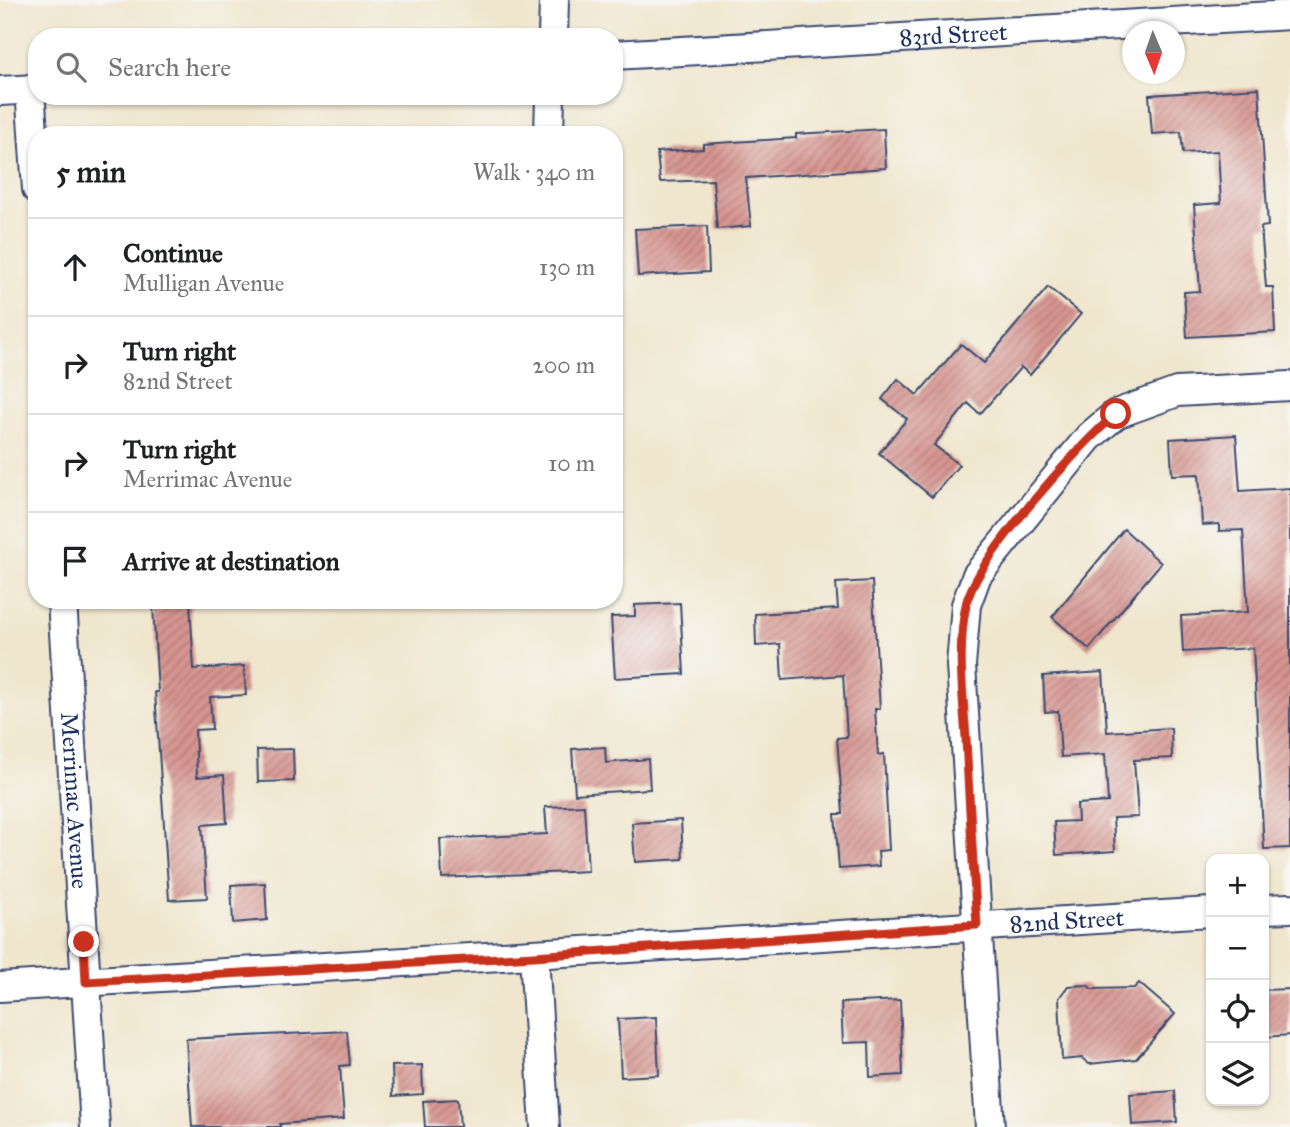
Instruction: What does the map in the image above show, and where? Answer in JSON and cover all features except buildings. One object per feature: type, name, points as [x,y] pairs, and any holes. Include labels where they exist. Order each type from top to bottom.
[{"type":"street","points":[[553,28],[554,0]]},
{"type":"street","name":"83rd Street","points":[[623,54],[1290,15]]},
{"type":"street","points":[[0,91],[28,89]]},
{"type":"street","points":[[34,105],[35,126]]},
{"type":"street","points":[[549,126],[550,105]]},
{"type":"street","points":[[990,1127],[961,665],[966,605],[976,575],[1089,437],[1116,414],[1145,401],[1177,392],[1290,386]]},
{"type":"street","name":"Merrimac Avenue","points":[[63,609],[95,1127]]},
{"type":"street","points":[[1269,909],[1290,908]]},
{"type":"street","name":"82nd Street","points":[[0,987],[1206,912]]},
{"type":"street","points":[[534,956],[545,1127]]},
{"type":"route","points":[[84,942],[86,982],[534,956],[977,925],[961,665],[966,605],[976,575],[1062,468],[1089,437],[1116,414]]}]
